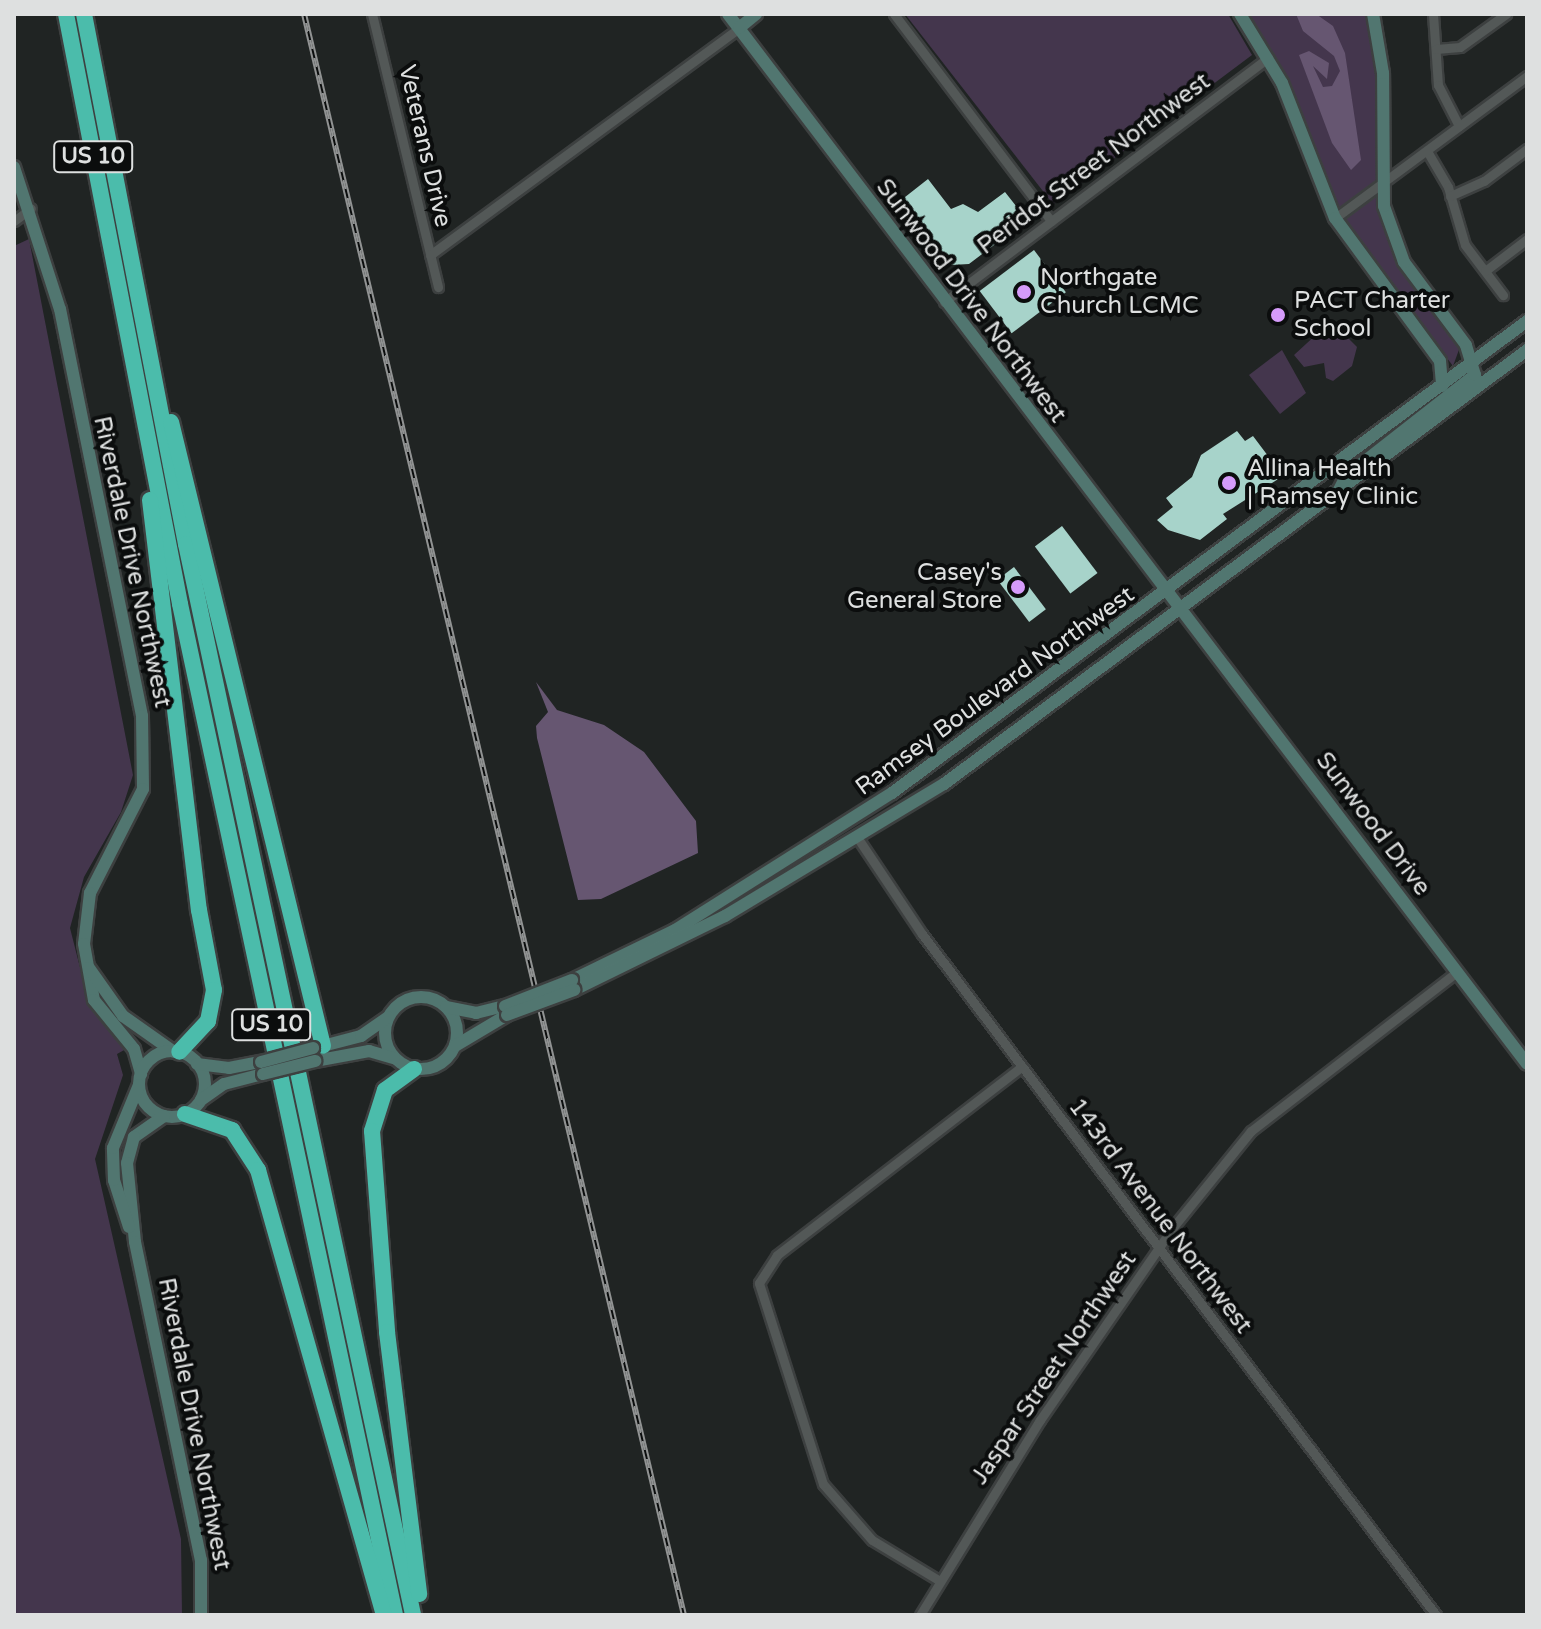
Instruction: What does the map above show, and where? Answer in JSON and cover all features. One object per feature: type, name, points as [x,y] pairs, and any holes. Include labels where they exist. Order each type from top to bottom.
[{"type":"highway","name":"US 10","points":[[66,14],[146,435],[395,1615]]},
{"type":"highway","name":"US 10","points":[[84,14],[146,339],[413,1615]]},
{"type":"highway","points":[[146,339],[181,452],[317,1052]]},
{"type":"highway","points":[[146,435],[199,910],[214,990],[208,1021],[177,1052]]},
{"type":"highway","points":[[414,1069],[385,1090],[372,1131],[389,1345],[421,1615]]},
{"type":"highway","points":[[185,1114],[232,1130],[258,1170],[384,1615]]},
{"type":"street","name":"Veterans Drive","points":[[372,14],[438,287]]},
{"type":"street","name":"Sunwood Drive Northwest","points":[[728,14],[1182,612]]},
{"type":"street","points":[[430,255],[756,14]]},
{"type":"street","points":[[894,14],[1051,221]]},
{"type":"street","points":[[1240,14],[1268,58],[1335,218],[1440,361],[1442,386]]},
{"type":"street","points":[[1338,493],[1346,476],[1469,383],[1474,361],[1404,262],[1384,206],[1383,73],[1373,14]]},
{"type":"street","points":[[1433,14],[1443,100],[1459,126]]},
{"type":"street","points":[[1436,49],[1460,47],[1506,14]]},
{"type":"street","name":"Peridot Street Northwest","points":[[944,302],[1268,58]]},
{"type":"street","points":[[1335,218],[1527,76]]},
{"type":"street","points":[[1450,196],[1484,181],[1527,149]]},
{"type":"street","points":[[1427,151],[1450,196],[1465,245],[1503,295]]},
{"type":"street","name":"Riverdale Drive Northwest","points":[[14,167],[31,208],[60,309],[145,740],[137,807],[90,893],[86,962],[94,1000],[134,1049],[140,1080],[113,1163],[135,1242],[199,1548],[201,1615]]},
{"type":"street","points":[[14,221],[31,208]]},
{"type":"street","points":[[1485,271],[1527,239]]},
{"type":"street","name":"Ramsey Boulevard Northwest","points":[[573,985],[675,930],[844,825],[1168,593],[1527,321]]},
{"type":"street","name":"Ramsey Boulevard Northwest","points":[[445,1006],[476,1013],[506,1010],[573,985],[725,916],[857,837],[944,784],[1182,612],[1527,350]]},
{"type":"street","name":"Sunwood Drive","points":[[1182,612],[1527,1064]]},
{"type":"street","name":"143rd Avenue Northwest","points":[[857,837],[1022,1066],[1436,1615]]},
{"type":"street","points":[[86,962],[123,1016],[177,1052],[197,1064],[262,1068]]},
{"type":"street","name":"Jaspar Street Northwest","points":[[920,1615],[1159,1248],[1251,1131],[1457,972]]},
{"type":"street","points":[[177,1052],[153,1057],[140,1080],[146,1105],[164,1116],[185,1114],[224,1084],[262,1068],[361,1036],[417,997],[445,1006],[455,1022],[455,1046],[438,1065],[414,1069],[394,1058],[369,1051],[317,1052]]},
{"type":"street","name":"Ramsey Boulevard Northwest","points":[[455,1046],[506,1010]]},
{"type":"street","points":[[388,1017],[385,1038],[394,1058]]},
{"type":"street","points":[[197,1064],[205,1084],[201,1100]]},
{"type":"street","points":[[940,1581],[872,1540],[823,1484],[760,1292],[763,1271],[777,1255],[1022,1066]]},
{"type":"street","name":"Riverdale Drive Northwest","points":[[135,1242],[127,1155],[134,1137],[164,1116]]},
{"type":"shaded area","points":[[905,14],[1228,14],[1252,55],[1053,204]]},
{"type":"shaded area","points":[[1245,14],[1368,14],[1378,79],[1383,217],[1460,347],[1453,366],[1351,233]]},
{"type":"shaded area","points":[[1296,14],[1316,14],[1333,26],[1345,53],[1361,160],[1351,170],[1332,143],[1299,55],[1309,51],[1329,63],[1327,79],[1313,66],[1323,87],[1332,86],[1340,71],[1334,56],[1303,31]]},
{"type":"shaded area","points":[[29,239],[133,775],[121,812],[84,877],[70,928],[89,1003],[126,1049],[117,1054],[123,1075],[95,1159],[181,1539],[182,1615],[14,1615],[14,246]]},
{"type":"shaded area","points":[[1331,321],[1357,347],[1352,366],[1333,381],[1326,378],[1324,363],[1304,367],[1294,355]]},
{"type":"shaded area","points":[[1282,350],[1306,393],[1280,414],[1249,375]]},
{"type":"shaded area","points":[[536,682],[557,710],[604,725],[644,752],[696,821],[698,853],[601,899],[578,900],[537,738],[536,726],[548,712]]},
{"type":"building","points":[[928,179],[951,209],[963,204],[978,212],[1005,192],[1027,220],[969,264],[951,265],[900,201]]},
{"type":"building","name":"Northgate Church LCMC","points":[[1034,250],[1066,292],[1012,333],[980,291]]},
{"type":"building","name":"Allina Health | Ramsey Clinic","points":[[1237,431],[1245,441],[1253,436],[1283,476],[1223,514],[1227,519],[1200,540],[1168,530],[1157,520],[1173,507],[1166,498],[1192,477],[1201,455]]},
{"type":"building","name":"Casey's General Store","points":[[1062,526],[1098,573],[1070,594],[1035,546]]},
{"type":"building","name":"Casey's General Store","points":[[1014,567],[1046,609],[1029,622],[997,580]]},
{"type":"railway","points":[[304,14],[684,1615]]},
{"type":"place","name":"Northgate Church LCMC","points":[[1024,292]]},
{"type":"place","name":"PACT Charter School","points":[[1278,315]]},
{"type":"place","name":"Allina Health | Ramsey Clinic","points":[[1229,483]]},
{"type":"place","name":"Casey's General Store","points":[[1018,587]]}]
